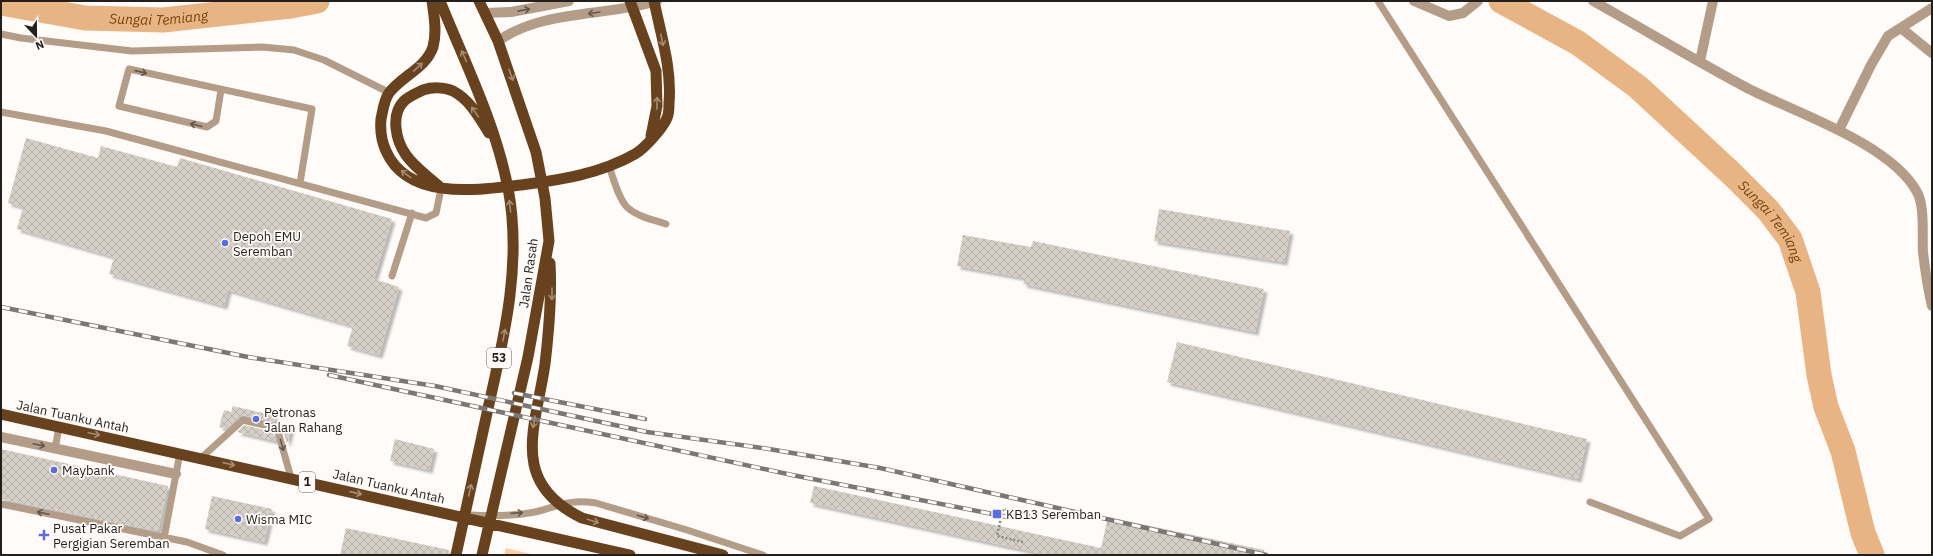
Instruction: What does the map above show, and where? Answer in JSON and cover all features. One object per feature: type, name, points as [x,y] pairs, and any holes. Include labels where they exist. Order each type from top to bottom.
[{"type":"highway","name":"Jalan Rasah","points":[[479,1],[498,41],[536,152],[545,198],[549,241],[528,358],[482,555]]},
{"type":"highway","points":[[436,3],[433,47],[425,60],[390,93],[383,107],[380,131],[386,152],[395,166],[408,176],[422,184],[441,189],[464,191],[552,181],[591,172],[636,154],[650,141],[668,117],[671,82],[655,1]]},
{"type":"highway","name":"Jalan Rasah","points":[[436,3],[474,81],[497,145],[508,190],[512,226],[510,298],[501,351],[456,555]]},
{"type":"highway","points":[[632,4],[656,71],[657,106],[650,141]]},
{"type":"highway","points":[[441,189],[406,156],[400,142],[396,128],[397,113],[404,101],[414,94],[427,89],[441,88],[453,91],[473,108],[497,145]]},
{"type":"highway","points":[[549,241],[552,296],[544,364],[533,428],[531,454],[542,486],[552,499],[567,511],[582,518],[722,555]]},
{"type":"highway","name":"Jalan Tuanku Antah","points":[[1,414],[630,555]]},
{"type":"street","points":[[485,13],[511,12],[569,1]]},
{"type":"street","points":[[498,41],[512,31],[535,23],[655,1]]},
{"type":"street","points":[[1414,1],[1449,16],[1463,13],[1477,1]]},
{"type":"street","points":[[1593,1],[1749,89],[1839,130],[1897,168],[1907,177],[1918,194],[1922,216],[1924,254],[1932,306]]},
{"type":"street","points":[[1700,61],[1713,1]]},
{"type":"street","points":[[1839,130],[1871,65],[1888,36],[1932,8]]},
{"type":"street","points":[[1901,28],[1932,53]]},
{"type":"street","points":[[1,438],[176,474]]},
{"type":"lane","points":[[1378,1],[1709,519],[1680,536],[1590,502]]},
{"type":"lane","points":[[1,34],[21,38],[132,51],[262,47],[294,50],[324,60],[390,93]]},
{"type":"lane","points":[[221,90],[216,121],[207,127],[119,106],[129,69],[312,110],[300,183]]},
{"type":"lane","points":[[1,112],[106,131],[426,218],[436,213],[441,189]]},
{"type":"lane","points":[[609,166],[618,192],[628,208],[640,215],[666,224]]},
{"type":"lane","points":[[392,276],[412,213]]},
{"type":"lane","points":[[201,458],[243,420],[277,428],[291,478]]},
{"type":"lane","points":[[55,448],[59,427]]},
{"type":"lane","points":[[164,538],[180,453]]},
{"type":"lane","points":[[450,514],[483,516],[534,512],[567,502],[581,501],[596,503],[687,530],[763,555]]},
{"type":"lane","points":[[1,504],[187,542],[223,555]]},
{"type":"path","points":[[1023,542],[997,536],[1003,509],[1030,515]]},
{"type":"shaded area","points":[[506,548],[535,555],[504,555]]},
{"type":"building","name":"Depoh EMU Seremban","points":[[26,138],[98,158],[101,146],[177,167],[180,158],[392,219],[374,279],[399,287],[379,355],[347,346],[353,326],[228,290],[224,306],[109,274],[114,257],[17,229],[23,207],[8,203]]},
{"type":"building","points":[[1159,209],[1290,231],[1284,262],[1154,241]]},
{"type":"building","points":[[963,235],[1031,247],[1033,241],[1264,289],[1255,332],[1023,284],[1025,278],[957,266]]},
{"type":"building","points":[[1177,342],[1587,439],[1578,479],[1167,382]]},
{"type":"building","points":[[233,406],[275,416],[274,422],[242,415],[226,429],[219,427],[224,410],[231,412]]},
{"type":"building","points":[[244,425],[273,432],[276,441],[237,432]]},
{"type":"building","points":[[281,425],[291,428],[287,444],[282,427]]},
{"type":"building","points":[[395,439],[434,449],[429,470],[390,461]]},
{"type":"building","points":[[1,449],[168,486],[158,531],[1,499]]},
{"type":"building","points":[[814,486],[1101,548],[1108,517],[1264,550],[1264,555],[1048,555],[810,503]]},
{"type":"building","name":"Wisma MIC","points":[[212,496],[272,509],[264,542],[205,529]]},
{"type":"building","points":[[346,528],[449,550],[448,555],[340,555]]},
{"type":"waterway","name":"Sungai Temiang","points":[[1,3],[85,18],[163,20],[291,6],[317,1]]},
{"type":"waterway","name":"Sungai Temiang","points":[[1501,1],[1578,43],[1638,87],[1733,175],[1768,210],[1790,239],[1808,292],[1819,375],[1826,407],[1843,451],[1863,533],[1872,555]]},
{"type":"railway","points":[[1,307],[253,358]]},
{"type":"railway","points":[[248,357],[435,386],[647,432],[769,449],[880,468],[1266,555]]},
{"type":"railway","points":[[329,375],[792,475],[1008,517]]},
{"type":"railway","points":[[514,393],[645,419]]},
{"type":"place","name":"Depoh EMU Seremban","points":[[225,243]]},
{"type":"place","name":"Petronas Jalan Rahang","points":[[256,419]]},
{"type":"place","name":"Maybank","points":[[54,470]]},
{"type":"place","name":"KB13 Seremban","points":[[997,514]]},
{"type":"place","name":"Wisma MIC","points":[[238,519]]},
{"type":"place","name":"Pusat Pakar Pergigian Seremban","points":[[44,535]]}]
